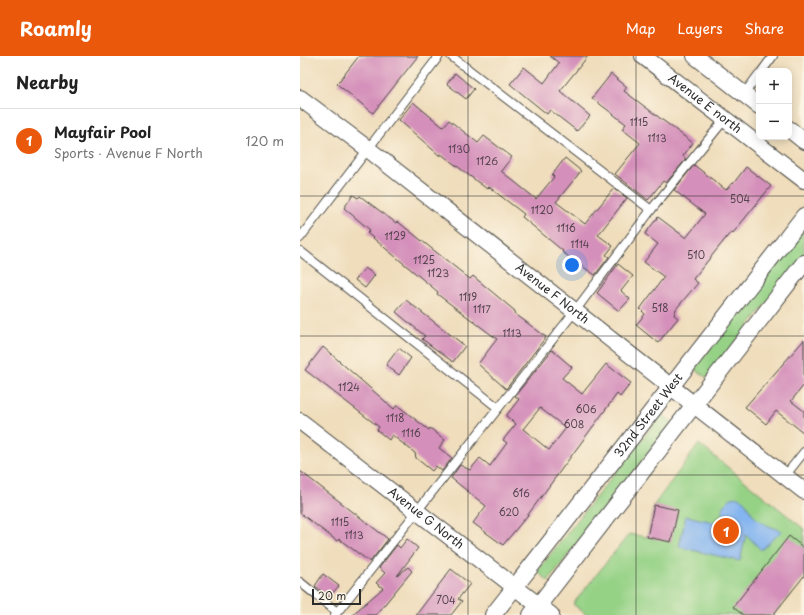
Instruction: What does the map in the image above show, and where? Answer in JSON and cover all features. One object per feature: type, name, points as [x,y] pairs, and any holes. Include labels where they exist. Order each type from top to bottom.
[{"type":"street","name":"Avenue E north","points":[[643,56],[804,180]]},
{"type":"street","points":[[695,56],[756,104]]},
{"type":"street","name":"Avenue F North","points":[[300,98],[368,149],[575,311],[670,388],[804,491]]},
{"type":"street","points":[[792,131],[804,141]]},
{"type":"street","name":"32nd Street West","points":[[493,615],[804,216]]},
{"type":"street","points":[[535,610],[804,262]]},
{"type":"street","name":"Avenue G North","points":[[300,421],[516,587],[535,610],[551,615]]},
{"type":"lane","points":[[300,238],[439,56]]},
{"type":"lane","points":[[451,56],[651,210]]},
{"type":"lane","points":[[764,68],[773,56]]},
{"type":"lane","points":[[744,94],[756,78]]},
{"type":"lane","points":[[300,582],[336,613],[497,407],[575,311],[651,210],[725,119]]},
{"type":"lane","points":[[300,251],[497,407]]},
{"type":"lane","points":[[785,476],[804,452]]},
{"type":"green space","points":[[804,228],[804,256],[707,378],[696,370],[696,367]]},
{"type":"green space","points":[[662,414],[672,422],[548,581],[538,572],[538,570]]},
{"type":"green space","points":[[699,444],[804,529],[804,576],[773,615],[587,615],[573,604],[629,534],[647,537],[654,505]]},
{"type":"water","points":[[738,497],[743,500],[757,519],[766,525],[782,531],[761,550],[746,534],[740,561],[679,547],[686,516],[732,526],[722,512],[723,506],[731,498]]},
{"type":"building","points":[[359,56],[418,56],[373,113],[337,84]]},
{"type":"building","points":[[550,56],[588,56],[560,91],[590,116],[577,131],[550,110],[547,114],[510,84],[524,67],[544,83],[559,63]]},
{"type":"building","points":[[455,73],[474,89],[466,99],[447,84]]},
{"type":"building","points":[[611,74],[627,87],[624,91],[693,143],[683,156],[686,159],[666,183],[663,181],[648,200],[615,174],[640,143],[622,129],[626,124],[592,98]]},
{"type":"building","points":[[413,102],[443,127],[449,120],[478,143],[484,136],[512,157],[501,171],[536,199],[554,177],[552,175],[565,158],[581,171],[556,202],[585,224],[614,188],[627,198],[598,235],[613,246],[606,255],[609,257],[595,275],[562,252],[563,251],[522,217],[524,214],[489,187],[487,189],[441,154],[440,156],[399,120]]},
{"type":"building","points":[[694,165],[726,190],[732,183],[733,184],[746,167],[771,186],[693,279],[698,283],[676,309],[674,315],[678,318],[658,343],[636,325],[645,314],[640,309],[664,277],[644,262],[658,244],[645,234],[658,217],[686,238],[705,214],[674,190]]},
{"type":"building","points":[[353,195],[358,198],[360,196],[396,223],[397,221],[470,279],[473,276],[515,311],[514,313],[546,337],[506,389],[478,364],[497,339],[437,294],[438,292],[367,233],[370,230],[344,208]]},
{"type":"building","points":[[618,264],[633,276],[621,291],[630,299],[619,311],[597,293]]},
{"type":"building","points":[[365,268],[375,275],[365,288],[355,280]]},
{"type":"building","points":[[406,300],[465,346],[453,362],[422,339],[425,336],[396,312]]},
{"type":"building","points":[[804,340],[804,385],[791,401],[804,411],[804,433],[776,411],[766,424],[745,407]]},
{"type":"building","points":[[323,347],[394,409],[397,405],[429,430],[430,428],[445,440],[439,448],[452,458],[442,471],[436,466],[432,471],[416,458],[415,453],[392,435],[389,440],[377,430],[379,427],[305,370]]},
{"type":"building","points":[[399,348],[411,358],[399,375],[386,365]]},
{"type":"building","points":[[552,350],[572,367],[562,378],[582,394],[606,364],[631,383],[620,397],[617,394],[527,516],[503,545],[473,523],[486,506],[451,478],[460,465],[470,470],[480,458],[490,466],[507,443],[503,440],[516,424],[506,416],[519,399],[515,396]],"holes":[[[540,408],[566,428],[549,450],[523,429]]]},
{"type":"building","points":[[300,471],[388,539],[370,562],[339,539],[337,541],[300,513]]},
{"type":"building","points":[[654,505],[678,510],[671,542],[647,537]]},
{"type":"building","points":[[789,536],[804,548],[804,576],[773,615],[743,615],[733,607]]},
{"type":"building","points":[[407,539],[418,548],[397,576],[408,567],[412,571],[376,615],[352,615],[383,588],[376,583],[385,573],[379,568],[397,545],[400,548]]},
{"type":"building","points":[[451,569],[470,584],[458,599],[462,601],[451,615],[416,615]]},
{"type":"building","points":[[323,574],[339,586],[329,597],[315,586]]},
{"type":"place","name":"Mayfair Pool","points":[[726,531]]}]
